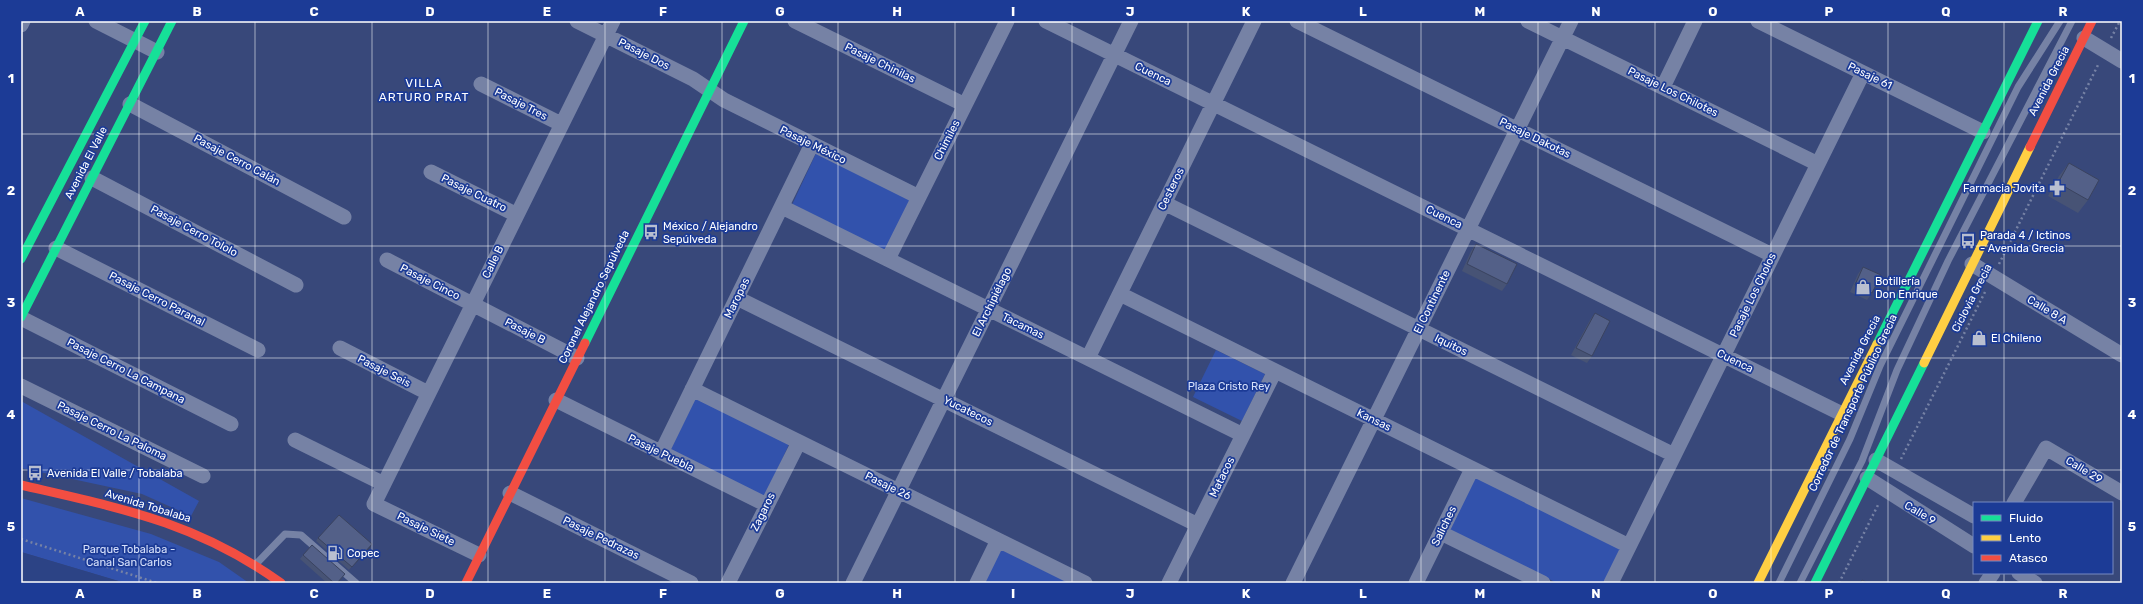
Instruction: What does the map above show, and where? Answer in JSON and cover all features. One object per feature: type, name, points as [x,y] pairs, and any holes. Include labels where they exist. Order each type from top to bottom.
[{"type":"main road","name":"Avenida El Valle","points":[[21,259],[144,21]]},
{"type":"main road","name":"Avenida El Valle","points":[[21,318],[172,21]]},
{"type":"main road","name":"Coronel Alejandro Sepúlveda","points":[[466,583],[744,21]]},
{"type":"main road","name":"Avenida Grecia","points":[[1758,583],[2038,21]]},
{"type":"main road","name":"Avenida Grecia","points":[[1815,583],[2092,21]]},
{"type":"main road","name":"Avenida Tobalaba","points":[[21,485],[168,522],[211,540],[256,564],[281,583]]},
{"type":"street","points":[[21,25],[23,21]]},
{"type":"street","points":[[96,21],[157,52]]},
{"type":"street","name":"Pasaje Dos","points":[[577,21],[693,79],[709,90]]},
{"type":"street","name":"Calle B","points":[[374,504],[612,21]]},
{"type":"street","name":"Pasaje Chinilas","points":[[795,21],[965,104]]},
{"type":"street","name":"Chimiles","points":[[888,259],[1007,21]]},
{"type":"street","name":"Cuenca","points":[[1046,21],[1842,414]]},
{"type":"street","name":"El Archipiélago","points":[[853,583],[1131,21]]},
{"type":"street","name":"Cesteros","points":[[1088,358],[1254,21]]},
{"type":"street","name":"Pasaje Dakotas","points":[[1297,21],[1772,255]]},
{"type":"street","name":"Pasaje Los Chilotes","points":[[1528,21],[1818,164]]},
{"type":"street","name":"El Continente","points":[[1293,583],[1571,21]]},
{"type":"street","points":[[1663,87],[1695,21]]},
{"type":"street","name":"Pasaje 61","points":[[1758,21],[1983,132]]},
{"type":"street","points":[[2084,38],[2122,61]]},
{"type":"street","name":"Pasaje Los Cholos","points":[[1610,583],[1863,72]]},
{"type":"street","name":"Pasaje Tres","points":[[481,84],[561,124]]},
{"type":"street","name":"Pasaje México","points":[[709,90],[724,100],[919,197]]},
{"type":"street","name":"Pasaje Cerro Calán","points":[[130,104],[344,217]]},
{"type":"street","name":"Maropas","points":[[661,452],[812,144]]},
{"type":"street","name":"Pasaje Cuatro","points":[[431,172],[517,214]]},
{"type":"street","name":"Pasaje Cerro Tololo","points":[[92,178],[296,285]]},
{"type":"street","name":"Iquitos","points":[[1164,203],[1674,455]]},
{"type":"street","name":"Tacamas","points":[[782,207],[1243,435]]},
{"type":"street","name":"Pasaje Cerro Paranal","points":[[56,248],[258,350]]},
{"type":"street","name":"Pasaje Cinco","points":[[387,260],[473,304]]},
{"type":"street","name":"Calle 8 A","points":[[1972,264],[2122,355]]},
{"type":"street","name":"Kansas","points":[[1120,294],[1629,546]]},
{"type":"street","name":"Yucatecos","points":[[737,298],[1198,525]]},
{"type":"street","name":"Pasaje B","points":[[473,304],[577,358]]},
{"type":"street","name":"Pasaje Cerro La Campana","points":[[21,318],[231,424]]},
{"type":"street","name":"Pasaje Seis","points":[[340,348],[428,393]]},
{"type":"street","name":"Matacos","points":[[1169,583],[1275,371]]},
{"type":"street","name":"Pasaje Cerro La Paloma","points":[[21,386],[203,476]]},
{"type":"street","name":"Pasaje 26","points":[[692,389],[1084,583]]},
{"type":"street","name":"Pasaje Puebla","points":[[556,400],[767,506]]},
{"type":"street","points":[[295,440],[384,484]]},
{"type":"street","name":"Zagaros","points":[[728,583],[799,442]]},
{"type":"street","name":"Calle 29","points":[[2015,502],[2046,448],[2122,493]]},
{"type":"street","points":[[1876,460],[1896,470],[1973,515]]},
{"type":"street","name":"Saliches","points":[[1416,583],[1472,469]]},
{"type":"street","name":"Calle 9","points":[[1867,478],[1885,491],[1973,545]]},
{"type":"street","name":"Pasaje Pedrazas","points":[[510,493],[691,583]]},
{"type":"street","name":"Pasaje Siete","points":[[374,504],[479,555]]},
{"type":"street","points":[[1441,533],[1543,583]]},
{"type":"street","points":[[977,583],[998,540]]},
{"type":"street","points":[[1986,583],[1992,574]]},
{"type":"street","points":[[2021,574],[2035,583]]},
{"type":"lane","name":"Corredor de Transporte Público Grecia","points":[[1779,583],[1850,439],[1880,366],[2018,87],[2060,21]]},
{"type":"lane","points":[[1800,583],[1862,461],[1897,370],[1948,261],[2072,21]]},
{"type":"lane","points":[[256,564],[285,534],[301,535],[356,583]]},
{"type":"path","name":"Ciclovia Grecia","points":[[1896,470],[2120,21]]},
{"type":"path","points":[[1839,583],[1885,491]]},
{"type":"path","points":[[21,539],[157,583]]},
{"type":"green space","points":[[818,149],[913,197],[886,254],[791,207]]},
{"type":"green space","name":"Plaza Cristo Rey","points":[[1216,350],[1265,374],[1242,421],[1193,397]]},
{"type":"green space","points":[[697,395],[790,442],[764,499],[669,453]]},
{"type":"green space","points":[[21,401],[199,501],[191,516],[142,494],[21,468]]},
{"type":"green space","points":[[1475,476],[1623,548],[1606,583],[1557,583],[1449,530]]},
{"type":"green space","name":"Parque Tobalaba - Canal San Carlos","points":[[21,498],[151,534],[219,562],[249,583],[125,583],[21,552]]},
{"type":"green space","points":[[1000,549],[1070,583],[985,583]]},
{"type":"shaded area","points":[[21,552],[125,583],[32,583],[21,579]]},
{"type":"building","points":[[2069,163],[2099,180],[2088,200],[2058,183]]},
{"type":"building","points":[[1476,244],[1517,264],[1507,284],[1467,264]]},
{"type":"building","points":[[1863,267],[1881,275],[1872,293],[1855,285]]},
{"type":"building","points":[[1595,313],[1610,321],[1592,356],[1576,348]]},
{"type":"building","points":[[339,515],[372,544],[352,567],[318,538]]},
{"type":"building","points":[[312,545],[345,574],[337,583],[334,583],[303,555]]},
{"type":"building","points":[[1862,580],[1868,583],[1860,583]]},
{"type":"traffic: fast","points":[[21,259],[145,21]]},
{"type":"traffic: fast","points":[[21,317],[172,21]]},
{"type":"traffic: fast","points":[[585,343],[744,21]]},
{"type":"traffic: fast","points":[[1877,344],[2038,21]]},
{"type":"traffic: fast","points":[[1815,583],[1924,363]]},
{"type":"traffic: slow","points":[[1924,363],[2030,147]]},
{"type":"traffic: slow","points":[[1758,583],[1877,344]]},
{"type":"traffic: jam","points":[[2030,147],[2092,21]]},
{"type":"traffic: jam","points":[[466,583],[585,343]]},
{"type":"traffic: jam","points":[[21,485],[124,510],[187,531],[218,545],[249,562],[281,583]]},
{"type":"place","name":"Farmacia Jovita","points":[[2057,188]]},
{"type":"place","name":"México / Alejandro Sepúlveda","points":[[651,232]]},
{"type":"place","name":"Parada 4 / Ictinos - Avenida Grecia","points":[[1968,241]]},
{"type":"place","name":"Botillería Don Enrique","points":[[1863,287]]},
{"type":"place","name":"El Chileno","points":[[1979,338]]},
{"type":"place","name":"Avenida El Valle / Tobalaba","points":[[35,473]]},
{"type":"place","name":"Copec","points":[[335,553]]},
{"type":"district","name":"VILLA ARTURO PRAT","points":[[424,90]]}]
